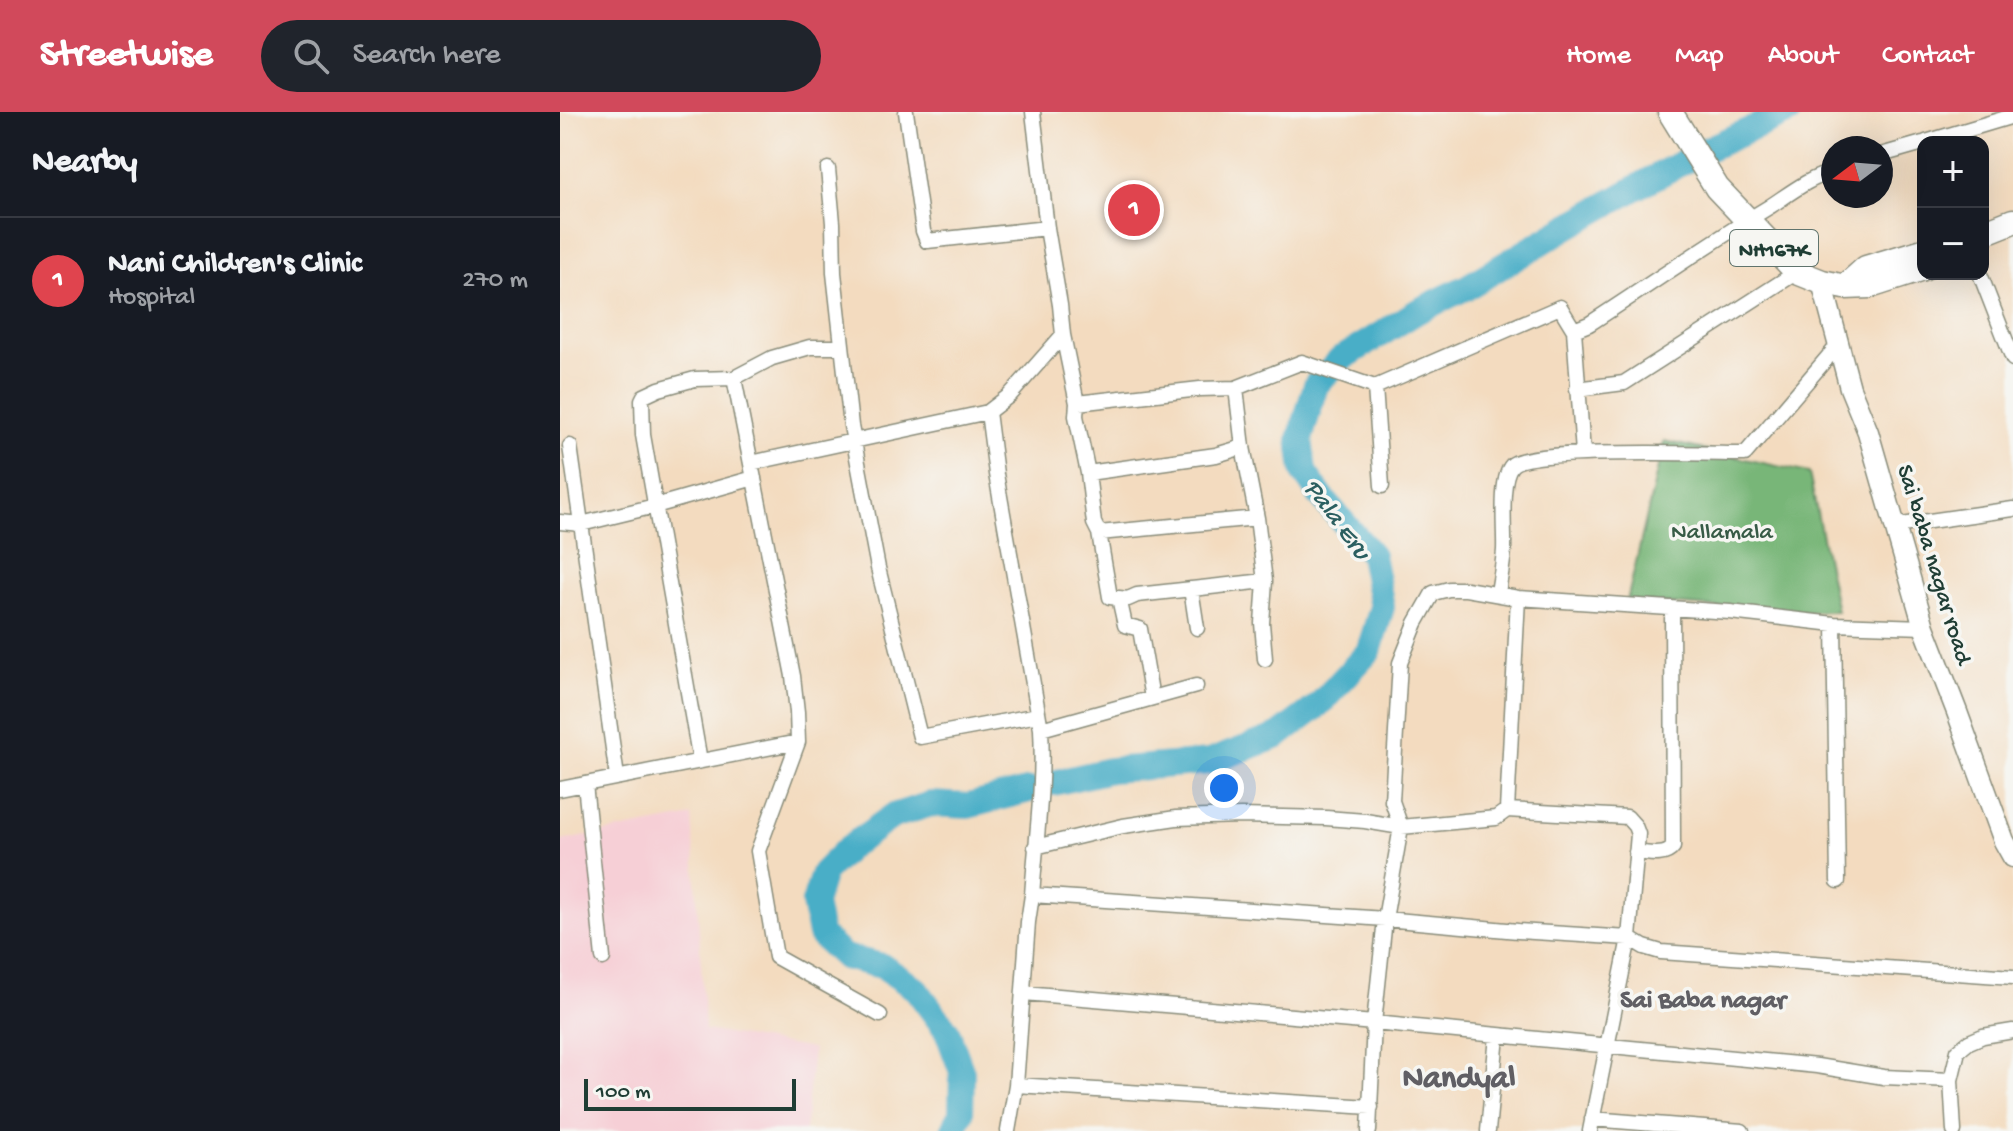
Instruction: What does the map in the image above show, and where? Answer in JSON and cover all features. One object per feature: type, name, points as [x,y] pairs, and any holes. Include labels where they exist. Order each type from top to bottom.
[{"type":"highway","name":"NH167K","points":[[1670,112],[1717,188],[1797,272],[1833,284],[1870,286],[1917,271]]},
{"type":"highway","points":[[1989,231],[2013,221]]},
{"type":"highway","points":[[1989,247],[2013,238]]},
{"type":"highway","name":"NH167K","points":[[1833,284],[1866,268],[1917,253]]},
{"type":"main road","name":"Sai baba nagar road","points":[[1833,284],[1839,344],[1850,388],[1868,432],[1924,627],[2004,841],[2013,857]]},
{"type":"street","points":[[906,112],[927,241],[1047,228]]},
{"type":"street","points":[[1033,112],[1063,335],[1077,403],[1076,416],[1094,523],[1099,533],[1110,597],[1128,599],[1137,595],[1265,581]]},
{"type":"street","points":[[1945,136],[2013,116]]},
{"type":"street","points":[[1893,151],[1917,144]]},
{"type":"street","points":[[828,169],[834,273],[854,441],[878,568],[920,737],[1040,722],[1196,686]]},
{"type":"street","points":[[1574,330],[1589,324],[1747,220],[1821,176]]},
{"type":"street","points":[[1577,389],[1624,383],[1797,272]]},
{"type":"street","points":[[1982,280],[2013,359]]},
{"type":"street","points":[[1077,403],[1236,388],[1302,362],[1375,387],[1560,307],[1574,330],[1583,453]]},
{"type":"street","points":[[560,522],[581,524],[655,506],[753,470],[854,441],[988,412],[1010,395],[1063,335]]},
{"type":"street","points":[[1498,593],[1504,550],[1504,496],[1507,474],[1512,464],[1525,458],[1583,453],[1745,454],[1839,344]]},
{"type":"street","points":[[700,761],[643,435],[642,400],[659,389],[695,379],[734,378],[772,358],[810,347],[842,347]]},
{"type":"street","points":[[734,378],[793,676],[797,712],[798,742],[758,851],[776,957],[880,1015]]},
{"type":"street","points":[[1375,387],[1382,486]]},
{"type":"street","points":[[1236,388],[1265,581],[1262,623],[1265,659]]},
{"type":"street","points":[[988,412],[1040,722],[1043,760],[1016,1085],[1008,1131]]},
{"type":"street","points":[[570,446],[617,777]]},
{"type":"street","points":[[1088,473],[1216,455],[1243,447]]},
{"type":"street","points":[[1895,526],[2013,509]]},
{"type":"street","points":[[1099,533],[1257,518]]},
{"type":"street","points":[[1191,589],[1197,628]]},
{"type":"street","points":[[1369,1131],[1374,1023],[1385,919],[1401,827],[1392,801],[1400,663],[1433,593],[1449,589],[1518,598],[1730,612],[1834,624],[1924,627]]},
{"type":"street","points":[[1119,598],[1125,625],[1140,629],[1152,698]]},
{"type":"street","points":[[1507,810],[1518,598]]},
{"type":"street","points":[[1636,852],[1664,854],[1673,847],[1672,608]]},
{"type":"street","points":[[1834,624],[1838,881]]},
{"type":"street","points":[[560,789],[798,742]]},
{"type":"street","points":[[585,784],[603,958]]},
{"type":"street","points":[[1035,847],[1123,826],[1176,818],[1326,818],[1401,827],[1496,818],[1507,810],[1627,817],[1638,834],[1629,938],[1591,1125],[1742,1131]]},
{"type":"street","points":[[1032,895],[1629,938],[1661,952],[2013,977]]},
{"type":"street","points":[[1024,993],[1817,1066],[1884,1077],[1951,1080]]},
{"type":"street","points":[[1954,1131],[1951,1080],[1958,1051],[1983,1036],[2013,1031]]},
{"type":"street","points":[[1488,1131],[1497,1036]]},
{"type":"street","points":[[1016,1085],[1371,1107]]},
{"type":"shaded area","points":[[692,816],[705,1030],[813,1049],[805,1131],[560,1131],[560,841]]},
{"type":"green space","name":"Nallamala","points":[[1664,441],[1809,473],[1837,611],[1783,612],[1627,601]]},
{"type":"waterway","name":"Pala Eru","points":[[1053,783],[1110,770],[1209,762],[1278,736],[1319,705],[1369,651],[1382,607],[1372,555],[1323,499],[1304,472],[1300,439],[1316,385],[1341,359],[1418,311],[1467,287],[1705,150],[1789,112]]},
{"type":"waterway","name":"Pala Eru","points":[[953,1131],[961,1114],[962,1072],[947,1031],[916,989],[882,966],[844,957],[820,935],[814,903],[823,873],[848,848],[893,816],[931,804],[968,806],[1030,790]]},
{"type":"place","name":"Nani Children's Clinic","points":[[1134,210]]},
{"type":"district","name":"Sai Baba nagar","points":[[1703,998]]},
{"type":"district","name":"Nandyal","points":[[1459,1075]]}]
